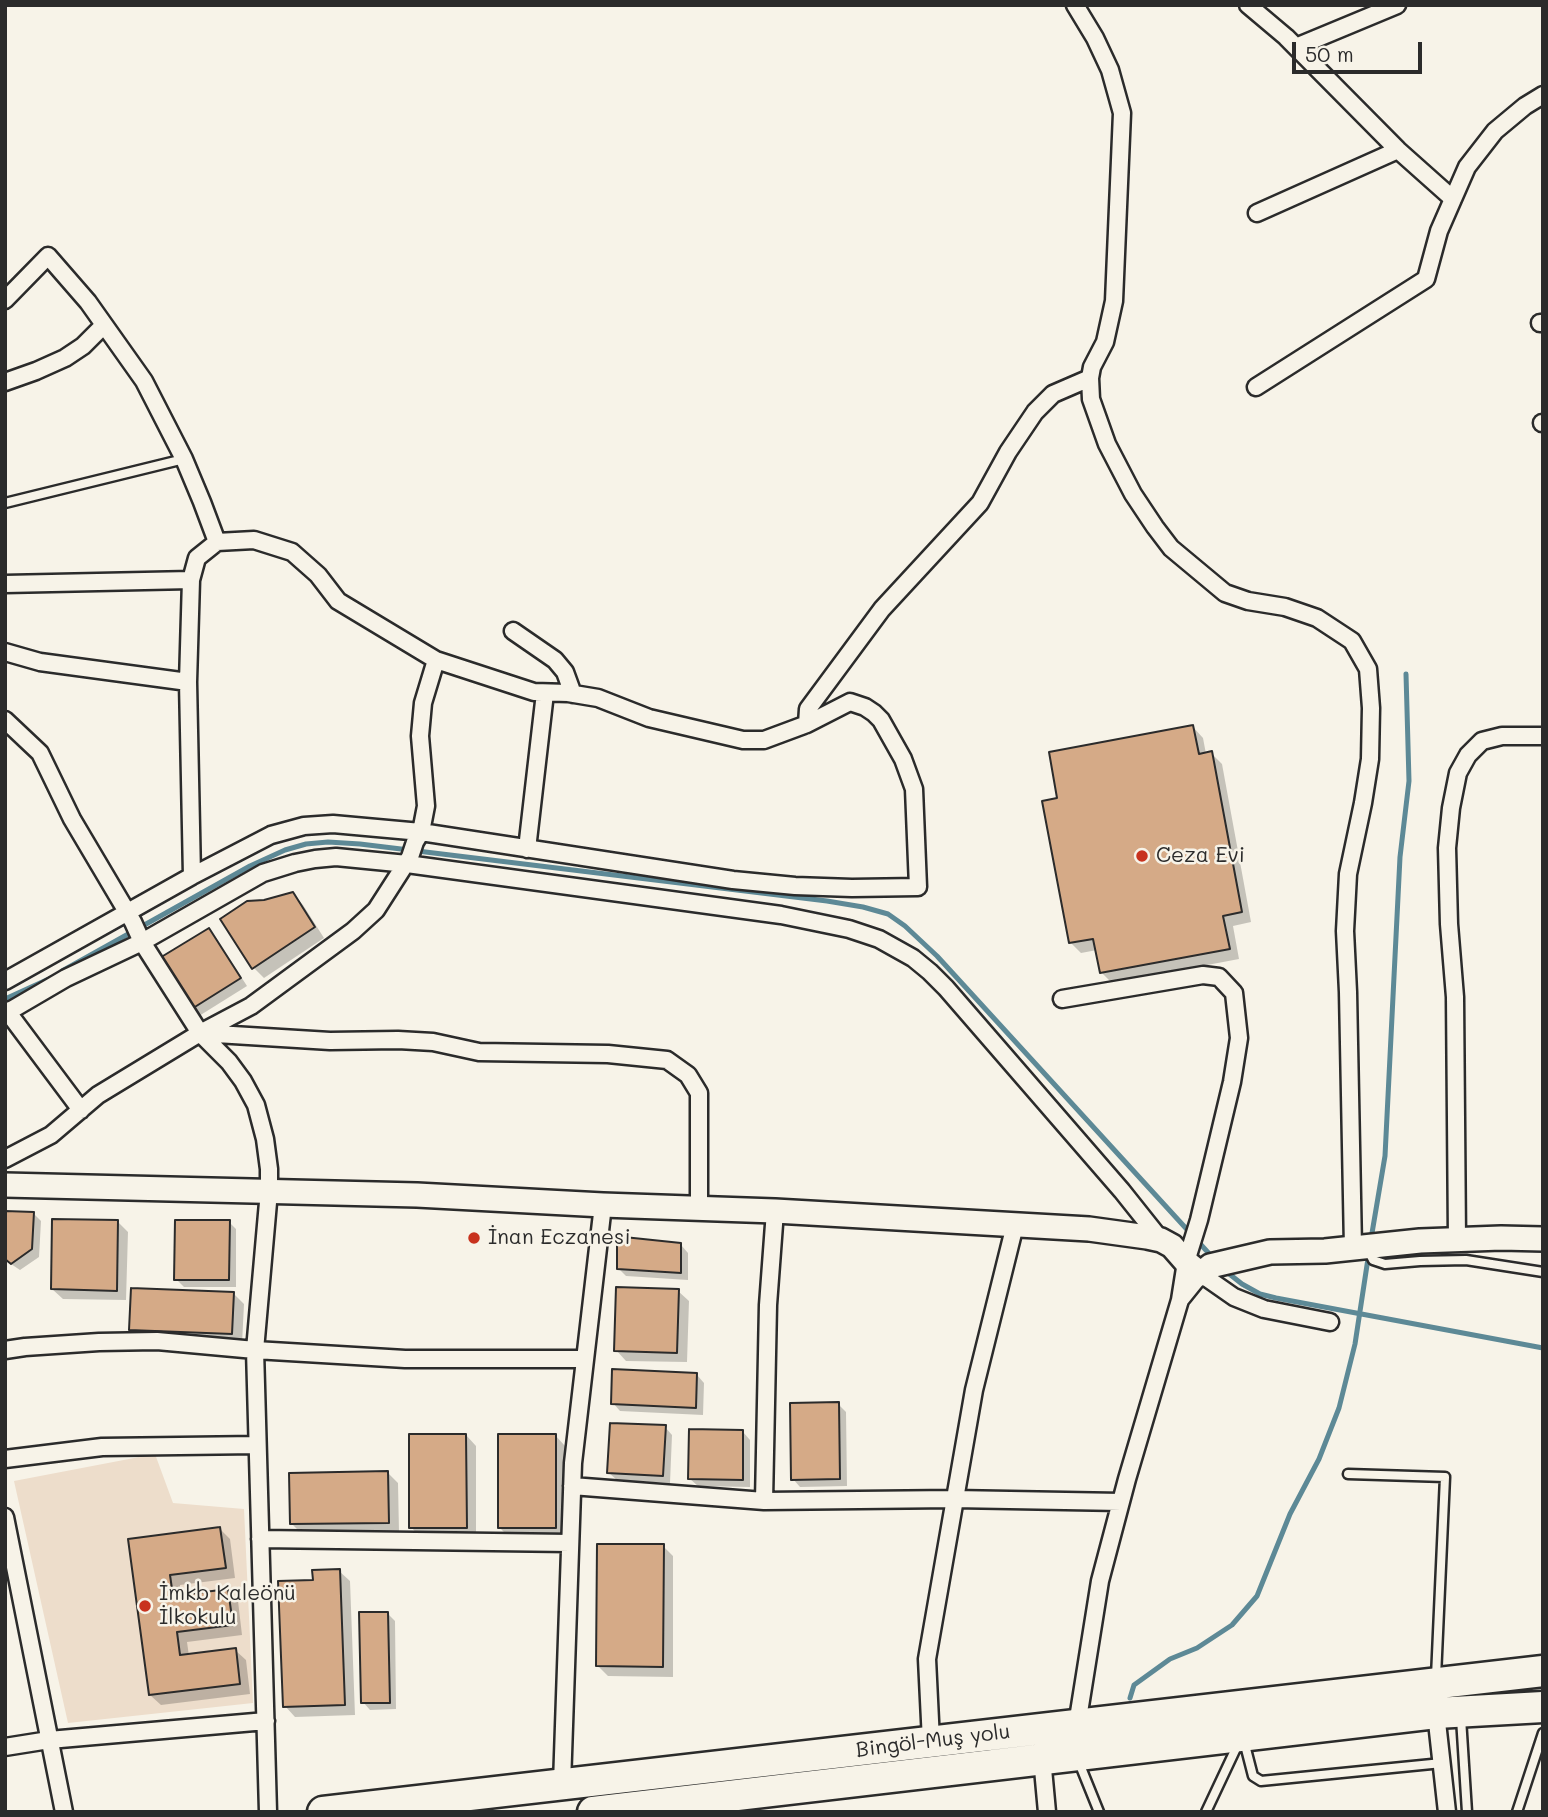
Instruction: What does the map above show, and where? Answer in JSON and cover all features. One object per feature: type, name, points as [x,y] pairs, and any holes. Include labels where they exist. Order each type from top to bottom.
[{"type":"highway","name":"Bingöl-Muş yolu","points":[[323,1812],[1543,1671]]},
{"type":"highway","name":"Bingöl-Muş yolu","points":[[593,1812],[676,1807],[1042,1758],[1449,1712],[1543,1707]]},
{"type":"street","points":[[1075,5],[1110,70],[1122,113],[1114,301],[1105,342],[1092,367],[1090,378],[1091,399],[1107,444],[1133,494],[1171,548],[1225,593],[1248,601],[1285,607],[1317,618],[1352,641],[1368,669],[1371,708],[1370,759],[1348,874],[1345,931],[1368,1250]]},
{"type":"street","points":[[1248,5],[1296,47],[1398,150],[1453,199]]},
{"type":"street","points":[[1296,47],[1397,5]]},
{"type":"street","points":[[1255,387],[1426,279],[1439,231],[1467,167],[1495,131],[1543,95]]},
{"type":"street","points":[[1257,213],[1398,150]]},
{"type":"street","points":[[5,300],[48,256],[88,303],[144,380],[184,459],[217,542]]},
{"type":"street","points":[[5,382],[65,358],[83,346],[104,325]]},
{"type":"street","points":[[807,724],[808,709],[882,609],[980,503],[1008,452],[1035,412],[1053,394],[1090,378]]},
{"type":"street","points":[[5,981],[263,873],[315,859],[413,849],[527,849],[733,880],[795,886],[918,887],[914,789],[903,759],[881,720],[865,707],[850,702],[807,724],[764,740],[743,740],[649,719],[598,698],[534,692],[436,660],[338,601],[318,575],[292,552],[254,540],[217,542],[197,558],[191,580],[188,682],[192,876]]},
{"type":"street","points":[[5,584],[191,580]]},
{"type":"street","points":[[513,631],[555,660],[565,672],[573,694]]},
{"type":"street","points":[[5,652],[40,662],[188,682]]},
{"type":"street","points":[[5,1159],[51,1135],[97,1095],[200,1033],[251,1006],[353,931],[376,910],[413,849],[426,806],[420,736],[423,703],[436,660]]},
{"type":"street","points":[[527,849],[545,693]]},
{"type":"street","points":[[5,720],[40,754],[72,819],[135,928],[200,1033],[229,1062],[257,1105],[269,1169],[255,1350],[268,1812]]},
{"type":"street","points":[[1457,1240],[1455,997],[1447,848],[1451,808],[1458,773],[1468,755],[1482,741],[1502,736],[1543,736]]},
{"type":"street","points":[[81,1110],[6,1012],[66,978],[135,928],[192,876],[271,835],[304,826],[333,824],[413,849],[781,915],[849,929],[894,946],[913,958],[946,988],[1122,1191],[1161,1240]]},
{"type":"street","points":[[1062,999],[1203,975],[1219,977],[1234,993],[1239,1038],[1234,1071],[1199,1220],[1197,1261],[1180,1300],[1100,1581],[1077,1725]]},
{"type":"street","points":[[200,1033],[330,1041],[433,1042],[479,1052],[608,1054],[667,1060],[688,1074],[699,1093],[699,1208]]},
{"type":"street","points":[[5,1185],[417,1195],[603,1205],[775,1210],[1088,1229],[1161,1240],[1197,1261],[1234,1297],[1264,1310],[1330,1322]]},
{"type":"street","points":[[562,1784],[573,1463],[603,1205]]},
{"type":"street","points":[[764,1501],[768,1305],[775,1210]]},
{"type":"street","points":[[931,1741],[927,1659],[974,1390],[1015,1225]]},
{"type":"street","points":[[1197,1261],[1240,1259],[1270,1252],[1368,1250],[1457,1240],[1543,1239]]},
{"type":"street","points":[[5,1350],[86,1343],[157,1341],[405,1359],[585,1359]]},
{"type":"street","points":[[5,1459],[102,1447],[257,1446]]},
{"type":"street","points":[[572,1486],[764,1501],[954,1499],[1121,1502]]},
{"type":"street","points":[[5,1517],[11,1571],[64,1812]]},
{"type":"street","points":[[260,1539],[570,1543]]},
{"type":"street","points":[[1447,1812],[1441,1763],[1449,1712]]},
{"type":"street","points":[[5,1747],[49,1740],[266,1721]]},
{"type":"street","points":[[1042,1758],[1047,1812]]},
{"type":"lane","points":[[5,503],[184,459]]},
{"type":"lane","points":[[1368,1250],[1466,1260],[1543,1272]]},
{"type":"lane","points":[[1348,1474],[1445,1477],[1436,1683]]},
{"type":"lane","points":[[1449,1712],[1467,1812]]},
{"type":"lane","points":[[1517,1812],[1543,1733]]},
{"type":"lane","points":[[1242,1735],[1253,1776],[1261,1781],[1441,1763]]},
{"type":"lane","points":[[1206,1812],[1242,1735]]},
{"type":"lane","points":[[1076,1754],[1099,1812]]},
{"type":"shaded area","name":"İmkb Kaleönü İlkokulu","points":[[155,1454],[173,1503],[244,1509],[253,1703],[68,1723],[14,1481]]},
{"type":"building","name":"Ceza Evi","points":[[1193,725],[1199,754],[1212,751],[1242,912],[1223,916],[1230,949],[1100,973],[1093,939],[1069,943],[1042,801],[1057,798],[1049,752]]},
{"type":"building","points":[[293,892],[315,927],[252,969],[220,919],[247,901],[264,900]]},
{"type":"building","points":[[209,928],[241,978],[190,1010],[158,959]]},
{"type":"building","points":[[5,1211],[34,1212],[32,1249],[11,1264],[5,1259]]},
{"type":"building","points":[[52,1219],[118,1220],[117,1291],[51,1289]]},
{"type":"building","points":[[175,1220],[230,1220],[229,1280],[174,1280]]},
{"type":"building","points":[[624,1237],[681,1243],[681,1273],[617,1269],[617,1243]]},
{"type":"building","points":[[616,1287],[679,1289],[677,1353],[614,1351]]},
{"type":"building","points":[[131,1288],[234,1292],[232,1334],[129,1330]]},
{"type":"building","points":[[612,1369],[697,1373],[696,1408],[611,1404]]},
{"type":"building","points":[[839,1402],[840,1479],[791,1480],[790,1403]]},
{"type":"building","points":[[610,1423],[666,1425],[663,1476],[607,1473]]},
{"type":"building","points":[[689,1429],[743,1430],[743,1480],[688,1479]]},
{"type":"building","points":[[409,1434],[466,1434],[467,1528],[409,1528]]},
{"type":"building","points":[[498,1434],[556,1434],[556,1528],[498,1528]]},
{"type":"building","points":[[388,1471],[389,1523],[290,1524],[289,1473]]},
{"type":"building","points":[[220,1527],[226,1568],[170,1575],[173,1596],[228,1589],[233,1625],[177,1632],[180,1655],[236,1648],[240,1684],[149,1695],[128,1539]]},
{"type":"building","points":[[597,1544],[664,1544],[663,1667],[596,1666]]},
{"type":"building","points":[[340,1569],[345,1705],[283,1707],[278,1581],[313,1580],[312,1570]]},
{"type":"building","points":[[359,1612],[388,1612],[390,1703],[361,1703]]},
{"type":"waterway","points":[[1371,1239],[1385,1156],[1400,857],[1409,781],[1406,674]]},
{"type":"waterway","points":[[62,971],[250,866],[285,850],[328,842],[863,907],[888,914],[937,956],[1214,1259]]},
{"type":"waterway","points":[[5,999],[51,978]]},
{"type":"waterway","points":[[1130,1698],[1134,1685],[1170,1659],[1197,1648],[1232,1625],[1257,1596],[1290,1514],[1319,1459],[1339,1408],[1355,1344],[1369,1252]]},
{"type":"waterway","points":[[1223,1269],[1260,1294],[1276,1298],[1543,1348]]},
{"type":"place","name":"Ceza Evi","points":[[1142,856]]},
{"type":"place","name":"İnan Eczanesi","points":[[474,1238]]},
{"type":"place","name":"İmkb Kaleönü İlkokulu","points":[[145,1606]]}]
